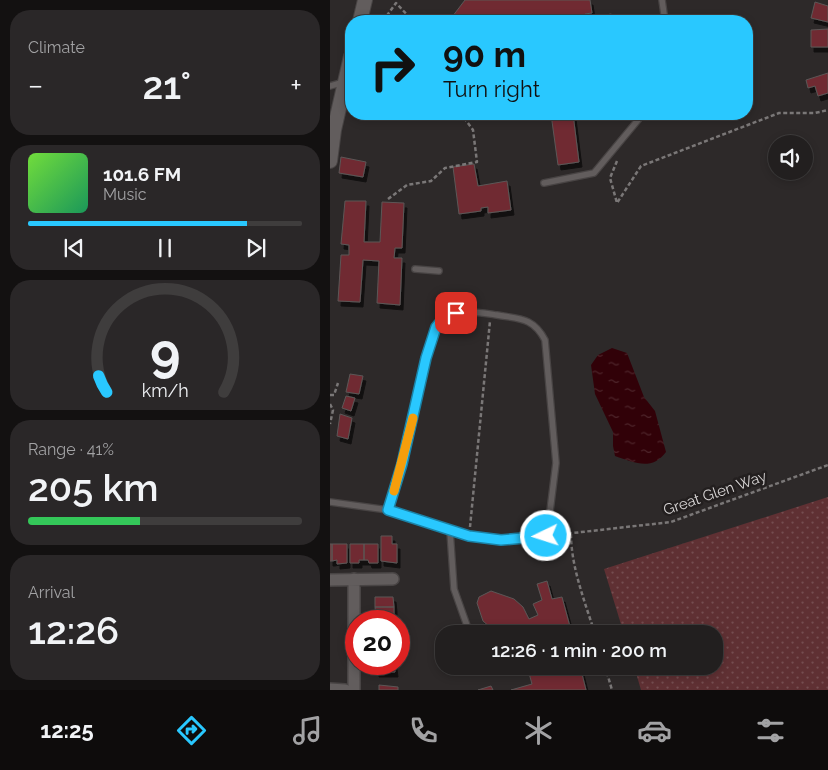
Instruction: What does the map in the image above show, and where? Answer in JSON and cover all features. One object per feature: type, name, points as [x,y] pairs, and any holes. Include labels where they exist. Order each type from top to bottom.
[{"type":"street","points":[[361,15],[365,0]]},
{"type":"street","points":[[330,161],[345,78]]},
{"type":"street","points":[[354,579],[354,690]]},
{"type":"street","points":[[330,580],[393,579]]},
{"type":"street","points":[[330,689],[346,690]]},
{"type":"lane","points":[[662,0],[664,15]]},
{"type":"lane","points":[[330,86],[344,82]]},
{"type":"lane","points":[[544,182],[594,173],[638,120]]},
{"type":"lane","points":[[415,269],[439,271]]},
{"type":"lane","points":[[330,502],[388,510],[469,536],[501,540],[546,536],[556,464],[545,340],[540,330],[530,321],[476,312],[446,315],[436,327],[426,358],[402,464],[388,510]]},
{"type":"lane","points":[[450,531],[454,589],[467,625]]},
{"type":"path","points":[[387,15],[396,3],[407,15]]},
{"type":"path","points":[[619,156],[610,178],[617,203],[641,166],[779,113],[815,113],[828,110]]},
{"type":"path","points":[[388,199],[407,185],[432,181],[445,168],[477,162],[473,130],[465,120]]},
{"type":"path","points":[[469,536],[490,314]]},
{"type":"path","points":[[330,396],[336,392],[338,383]]},
{"type":"path","points":[[330,404],[333,410],[330,424]]},
{"type":"path","name":"Great Glen Way","points":[[546,536],[671,522],[828,464]]},
{"type":"path","points":[[571,534],[571,545],[580,587],[592,625]]},
{"type":"path","points":[[608,675],[612,690]]},
{"type":"shaded area","points":[[828,497],[828,690],[641,690],[637,675],[723,675],[723,625],[621,625],[604,569]]},
{"type":"water","points":[[612,348],[627,353],[644,397],[655,411],[666,452],[655,462],[636,463],[615,456],[613,432],[595,394],[591,365],[598,355]]},
{"type":"building","points":[[465,0],[590,0],[592,13],[584,15],[454,15]]},
{"type":"building","points":[[815,2],[828,6],[828,22],[811,18]]},
{"type":"building","points":[[828,29],[828,47],[811,47],[811,30]]},
{"type":"building","points":[[828,73],[828,93],[818,96],[815,86],[808,88],[806,80]]},
{"type":"building","points":[[552,120],[574,120],[579,162],[558,165]]},
{"type":"building","points":[[341,157],[366,162],[363,177],[339,173]]},
{"type":"building","points":[[474,164],[478,186],[507,181],[511,210],[488,213],[488,207],[481,208],[481,211],[459,214],[453,167]]},
{"type":"building","points":[[345,201],[366,201],[364,242],[380,242],[382,202],[404,203],[402,248],[395,248],[394,258],[402,258],[400,305],[377,303],[379,261],[363,260],[360,302],[338,301],[341,255],[349,255],[349,245],[341,244]]},
{"type":"building","points":[[350,374],[363,376],[359,394],[346,392]]},
{"type":"building","points":[[346,396],[355,398],[351,411],[342,408]]},
{"type":"building","points":[[340,414],[352,418],[348,439],[337,436]]},
{"type":"building","points":[[381,536],[392,536],[392,544],[397,544],[397,563],[381,561]]},
{"type":"building","points":[[330,544],[332,544],[332,561],[330,561]]},
{"type":"building","points":[[332,544],[347,544],[347,563],[337,564],[337,560],[332,561]]},
{"type":"building","points":[[350,544],[364,544],[364,560],[359,560],[359,563],[350,563]]},
{"type":"building","points":[[364,544],[378,544],[378,563],[369,563],[368,560],[364,560]]},
{"type":"building","points":[[547,581],[552,599],[562,597],[570,625],[488,625],[483,621],[477,603],[479,597],[491,591],[514,599],[523,607],[529,619],[538,615],[533,604],[542,600],[537,584]]},
{"type":"building","points":[[375,597],[393,597],[394,607],[375,607]]},
{"type":"building","points":[[375,607],[394,607],[394,610],[375,610]]},
{"type":"building","points":[[530,675],[582,675],[586,690],[511,690],[532,684]]},
{"type":"building","points":[[379,685],[398,687],[398,690],[379,690]]},
{"type":"building","points":[[491,686],[493,690],[478,690]]},
{"type":"slow traffic","points":[[394,491],[413,418]]},
{"type":"route","points":[[456,313],[446,315],[436,327],[426,358],[402,464],[388,510],[469,536],[501,540],[546,536]]}]
